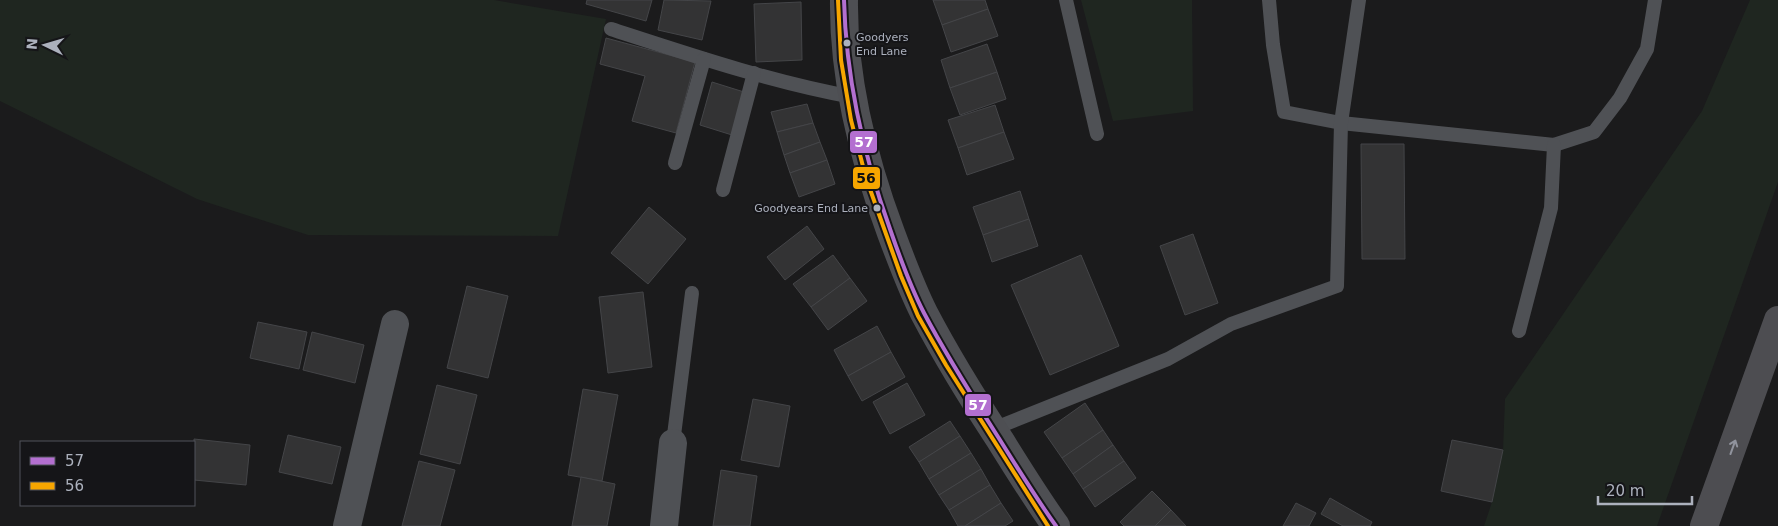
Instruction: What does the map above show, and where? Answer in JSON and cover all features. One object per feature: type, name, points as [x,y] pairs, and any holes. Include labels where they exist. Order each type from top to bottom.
[{"type":"highway","points":[[1704,526],[1778,320]]},
{"type":"street","points":[[844,0],[848,65],[855,115],[868,169],[901,262],[924,312],[962,380],[1038,502],[1056,526]]},
{"type":"street","points":[[347,526],[395,324]]},
{"type":"street","points":[[664,526],[673,444]]},
{"type":"lane","points":[[1066,0],[1097,134]]},
{"type":"lane","points":[[1269,0],[1273,45],[1284,112],[1341,123],[1554,145],[1594,132],[1620,98],[1646,49],[1655,0]]},
{"type":"lane","points":[[992,429],[1168,359],[1231,324],[1337,286],[1341,123],[1359,0]]},
{"type":"lane","points":[[612,30],[754,73],[816,90],[853,97]]},
{"type":"lane","points":[[675,163],[704,59]]},
{"type":"lane","points":[[723,190],[754,73]]},
{"type":"lane","points":[[1519,331],[1551,208],[1554,145]]},
{"type":"lane","points":[[673,444],[692,293]]},
{"type":"shaded area","points":[[0,0],[494,0],[606,19],[558,236],[308,235],[197,199],[0,101]]},
{"type":"shaded area","points":[[1081,0],[1192,0],[1193,111],[1113,121]]},
{"type":"shaded area","points":[[1750,0],[1778,0],[1778,182],[1657,526],[1484,526],[1492,502],[1503,450],[1505,399],[1702,111]]},
{"type":"building","points":[[587,0],[652,0],[646,21],[586,4]]},
{"type":"building","points":[[664,0],[711,1],[702,40],[658,30]]},
{"type":"building","points":[[933,0],[985,0],[988,9],[942,25]]},
{"type":"building","points":[[801,2],[802,60],[756,62],[754,4]]},
{"type":"building","points":[[988,9],[998,36],[951,52],[942,25]]},
{"type":"building","points":[[606,38],[695,62],[676,133],[632,121],[645,76],[600,64]]},
{"type":"building","points":[[987,44],[997,72],[950,88],[941,60]]},
{"type":"building","points":[[997,72],[1006,99],[960,115],[950,88]]},
{"type":"building","points":[[712,82],[744,92],[732,135],[700,125]]},
{"type":"building","points":[[807,104],[813,123],[777,132],[771,112]]},
{"type":"building","points":[[995,105],[1004,132],[958,148],[948,120]]},
{"type":"building","points":[[813,123],[820,142],[784,155],[777,132]]},
{"type":"building","points":[[1004,132],[1014,159],[967,175],[958,148]]},
{"type":"building","points":[[820,142],[827,160],[790,173],[784,155]]},
{"type":"building","points":[[1361,144],[1404,144],[1405,259],[1362,259]]},
{"type":"building","points":[[827,160],[835,184],[799,197],[790,173]]},
{"type":"building","points":[[1020,191],[1029,219],[983,235],[973,207]]},
{"type":"building","points":[[649,207],[686,239],[648,284],[611,253]]},
{"type":"building","points":[[1029,219],[1038,246],[992,262],[983,235]]},
{"type":"building","points":[[807,226],[824,249],[785,280],[767,257]]},
{"type":"building","points":[[1193,234],[1218,303],[1185,315],[1160,246]]},
{"type":"building","points":[[833,255],[850,278],[811,307],[793,284]]},
{"type":"building","points":[[1081,255],[1119,346],[1050,375],[1011,285]]},
{"type":"building","points":[[850,278],[867,301],[828,330],[811,307]]},
{"type":"building","points":[[467,286],[508,296],[488,378],[447,368]]},
{"type":"building","points":[[643,292],[652,367],[608,373],[599,297]]},
{"type":"building","points":[[258,322],[307,332],[299,369],[250,358]]},
{"type":"building","points":[[877,326],[891,352],[848,376],[834,350]]},
{"type":"building","points":[[312,332],[364,345],[355,383],[303,370]]},
{"type":"building","points":[[891,352],[905,377],[862,401],[848,376]]},
{"type":"building","points":[[907,383],[925,415],[890,434],[873,402]]},
{"type":"building","points":[[437,385],[477,395],[460,464],[420,454]]},
{"type":"building","points":[[583,389],[618,395],[602,481],[568,475]]},
{"type":"building","points":[[753,399],[790,406],[779,467],[741,460]]},
{"type":"building","points":[[1085,403],[1103,430],[1062,458],[1044,432]]},
{"type":"building","points":[[950,421],[960,436],[919,462],[909,447]]},
{"type":"building","points":[[1103,430],[1113,445],[1073,474],[1062,458]]},
{"type":"building","points":[[288,435],[341,447],[332,484],[279,472]]},
{"type":"building","points":[[960,436],[971,453],[929,479],[919,462]]},
{"type":"building","points":[[194,439],[250,445],[246,485],[195,480]]},
{"type":"building","points":[[1452,440],[1503,450],[1492,502],[1441,491]]},
{"type":"building","points":[[1113,445],[1124,461],[1083,489],[1073,474]]},
{"type":"building","points":[[971,453],[981,469],[939,495],[929,479]]},
{"type":"building","points":[[419,461],[455,470],[440,526],[402,526]]},
{"type":"building","points":[[1124,461],[1136,478],[1095,507],[1083,489]]},
{"type":"building","points":[[981,469],[990,485],[949,510],[939,495]]},
{"type":"building","points":[[721,470],[757,476],[750,526],[713,526]]},
{"type":"building","points":[[581,477],[615,484],[607,526],[572,526]]},
{"type":"building","points":[[990,485],[1001,503],[965,526],[958,526],[949,510]]},
{"type":"building","points":[[1152,491],[1171,510],[1155,526],[1124,526],[1120,522]]},
{"type":"building","points":[[1330,498],[1372,522],[1370,526],[1343,526],[1321,514]]},
{"type":"building","points":[[1001,503],[1013,521],[1005,526],[965,526]]},
{"type":"building","points":[[1296,503],[1316,513],[1309,526],[1283,526]]},
{"type":"building","points":[[1171,510],[1186,526],[1155,526]]},
{"type":"transit line","name":"56","points":[[838,0],[841,60],[851,120],[866,178],[901,276],[918,316],[946,365],[1048,526]]},
{"type":"transit line","name":"57","points":[[844,0],[848,59],[864,145],[880,201],[914,293],[951,362],[1020,473],[1056,526]]},
{"type":"place","name":"Goodyers End Lane","points":[[847,43]]},
{"type":"place","name":"Goodyears End Lane","points":[[877,208]]}]
